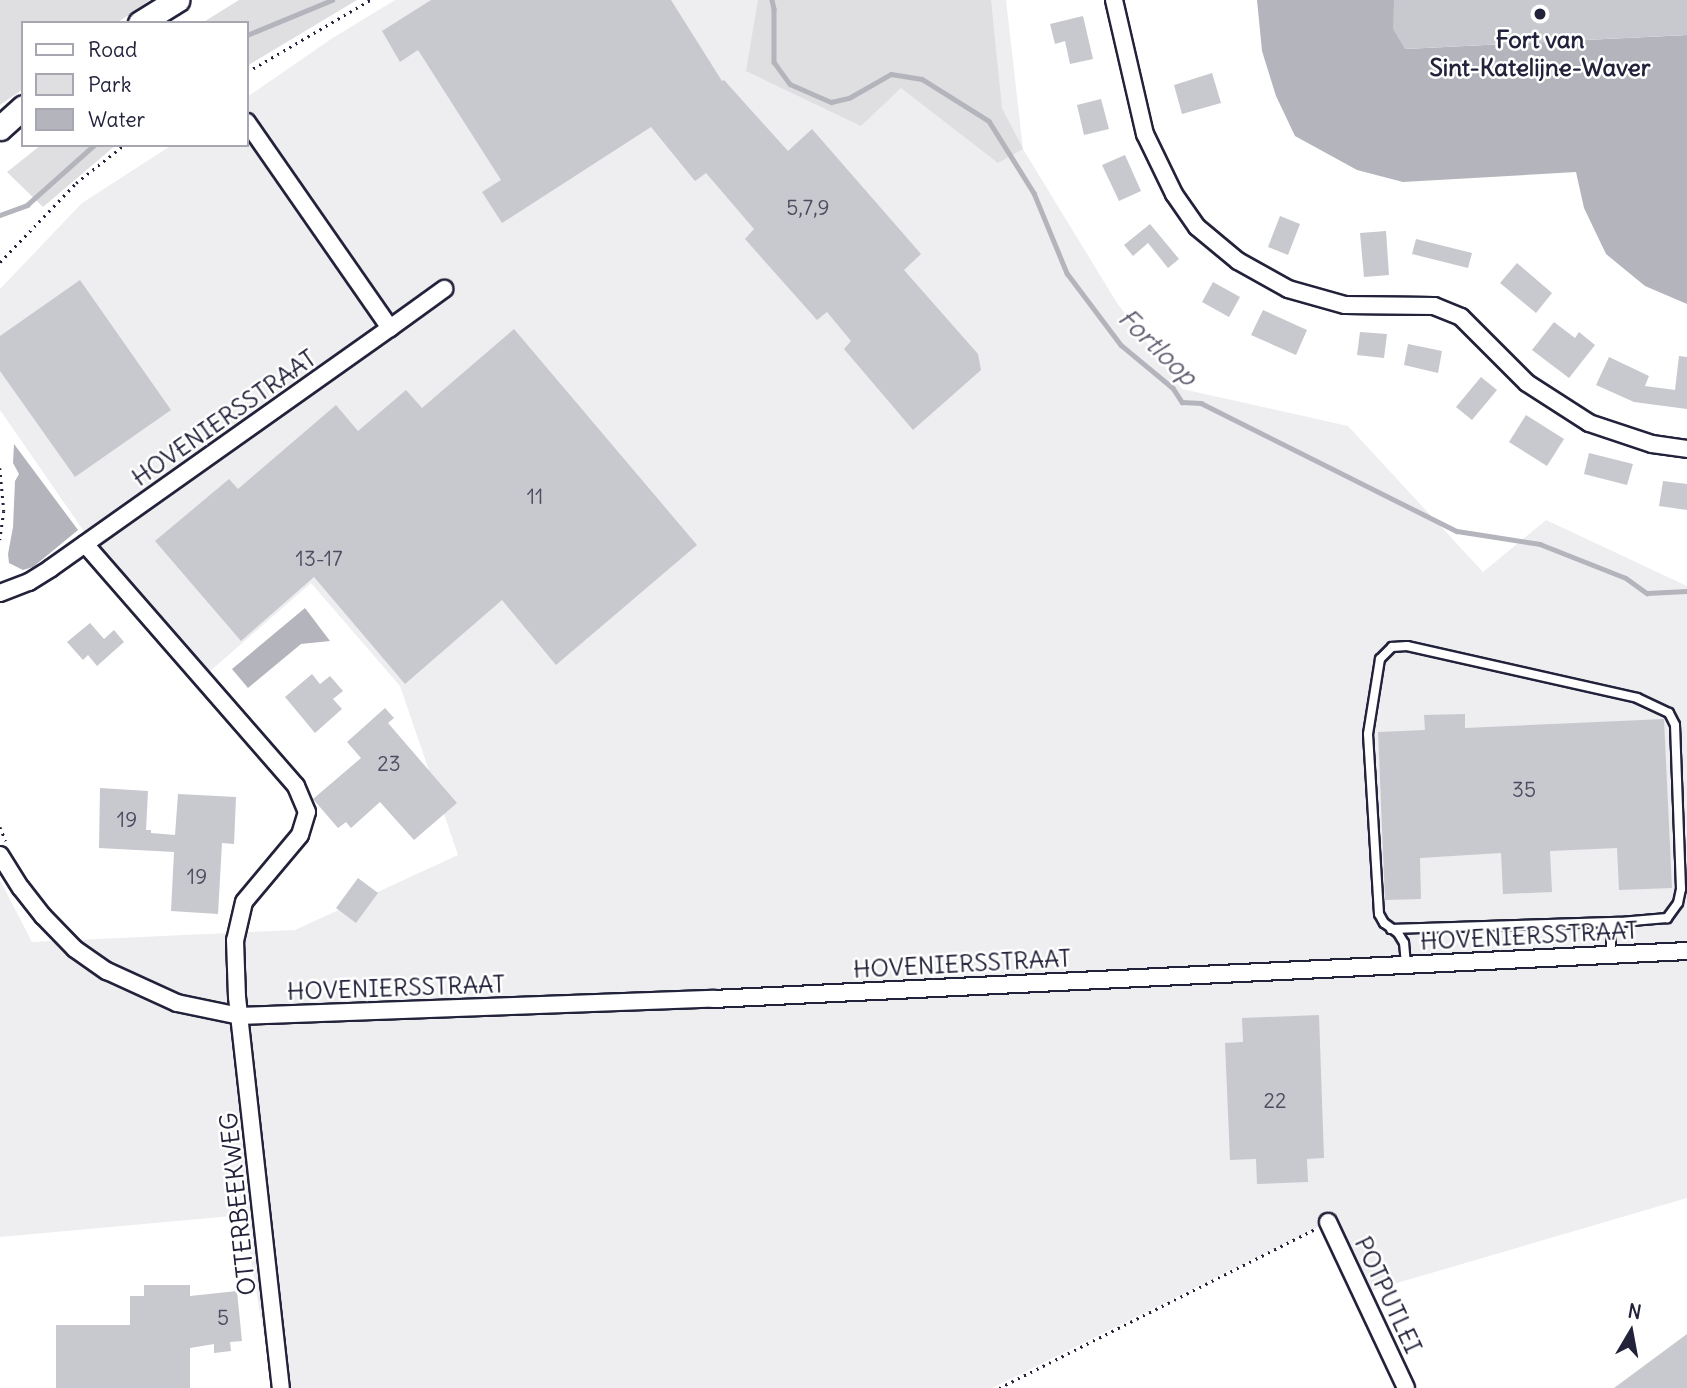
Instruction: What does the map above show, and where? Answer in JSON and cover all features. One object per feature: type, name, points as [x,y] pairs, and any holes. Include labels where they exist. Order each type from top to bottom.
[{"type":"main road","points":[[143,21],[177,0]]},
{"type":"main road","points":[[0,128],[21,109]]},
{"type":"street","points":[[1114,0],[1145,134],[1168,182],[1197,227],[1238,261],[1288,289],[1345,305],[1434,306],[1461,317],[1527,383],[1589,423],[1652,444],[1687,449]]},
{"type":"street","points":[[248,123],[390,328]]},
{"type":"street","name":"HOVENIERSSTRAAT","points":[[0,593],[29,582],[85,544],[444,289]]},
{"type":"street","points":[[85,544],[296,786],[307,812],[300,835],[244,901],[235,940],[240,1016]]},
{"type":"street","name":"HOVENIERSSTRAAT","points":[[6,853],[43,916],[75,949],[142,990],[177,1003],[240,1016],[713,999],[1687,951]]},
{"type":"street","name":"OTTERBEEKWEG","points":[[240,1016],[281,1388]]},
{"type":"street","name":"POTPUTLEI","points":[[1328,1222],[1406,1388]]},
{"type":"lane","points":[[1391,929],[1620,922],[1667,918],[1678,903],[1681,889],[1675,725],[1669,713],[1637,698],[1407,646],[1392,647],[1380,659],[1368,734],[1379,914],[1391,929],[1404,943],[1406,965]]},
{"type":"lane","points":[[1611,955],[1609,934],[1611,927],[1620,922]]},
{"type":"path","points":[[248,71],[370,0]]},
{"type":"path","points":[[0,262],[76,183],[121,147]]},
{"type":"path","points":[[0,468],[4,510],[0,540]]},
{"type":"path","points":[[0,827],[6,853]]},
{"type":"path","points":[[999,1388],[1328,1222]]},
{"type":"shaded area","points":[[395,0],[1006,0],[1023,149],[1117,303],[1182,389],[1348,426],[1483,572],[1546,520],[1687,586],[1687,1198],[1363,1293],[1328,1222],[992,1388],[273,1388],[243,1215],[0,1237],[0,880],[32,942],[295,930],[458,855],[400,686],[311,583],[208,673],[83,530],[0,410],[0,289],[82,203],[169,147],[248,147],[248,96],[331,39]]},
{"type":"green space","points":[[0,0],[150,0],[120,21],[21,21],[21,90],[0,105]]},
{"type":"green space","points":[[239,0],[357,0],[248,65],[248,21],[205,21]]},
{"type":"green space","points":[[758,0],[991,0],[1002,108],[1023,149],[998,163],[901,88],[861,126],[746,71]]},
{"type":"green space","points":[[38,147],[114,147],[43,207],[7,172]]},
{"type":"water","points":[[1257,0],[1394,0],[1405,49],[1687,35],[1687,304],[1645,286],[1606,254],[1584,208],[1576,172],[1403,182],[1357,170],[1295,136],[1276,96],[1262,51]]},
{"type":"water","points":[[14,444],[78,530],[33,567],[23,570],[9,563],[8,554],[13,527],[15,481],[19,474],[13,463]]},
{"type":"water","points":[[305,608],[330,641],[301,644],[248,688],[232,669]]},
{"type":"building","points":[[431,0],[671,0],[722,81],[724,80],[788,151],[812,129],[921,254],[904,270],[978,354],[981,370],[913,430],[844,349],[851,341],[827,312],[817,320],[745,239],[754,229],[706,173],[695,181],[651,127],[502,223],[482,192],[501,180],[418,50],[400,62],[382,31]]},
{"type":"building","name":"Fort van Sint-Katelijne-Waver","points":[[1394,0],[1687,0],[1687,35],[1405,49],[1393,29]]},
{"type":"building","points":[[1083,16],[1093,59],[1070,64],[1065,41],[1055,44],[1050,24]]},
{"type":"building","points":[[1212,73],[1221,103],[1182,114],[1174,85]]},
{"type":"building","points":[[1101,99],[1109,129],[1084,135],[1077,105]]},
{"type":"building","points":[[1125,155],[1141,191],[1119,201],[1102,165]]},
{"type":"building","points":[[1280,216],[1300,224],[1288,255],[1268,247]]},
{"type":"building","points":[[1150,224],[1179,259],[1168,268],[1148,243],[1133,256],[1124,245]]},
{"type":"building","points":[[1386,231],[1389,275],[1364,277],[1360,233]]},
{"type":"building","points":[[1416,239],[1472,253],[1468,268],[1412,254]]},
{"type":"building","points":[[1517,263],[1552,293],[1536,313],[1500,283]]},
{"type":"building","points":[[80,280],[171,410],[75,477],[0,371],[0,336]]},
{"type":"building","points":[[1213,282],[1240,297],[1229,317],[1202,302]]},
{"type":"building","points":[[1263,310],[1307,330],[1296,355],[1251,335]]},
{"type":"building","points":[[1554,322],[1575,338],[1579,332],[1595,345],[1569,378],[1532,350]]},
{"type":"building","points":[[514,329],[697,545],[556,665],[502,600],[405,684],[314,577],[241,641],[155,541],[229,479],[238,489],[336,405],[358,431],[406,390],[422,408]]},
{"type":"building","points":[[1360,332],[1387,334],[1384,358],[1357,355]]},
{"type":"building","points":[[1408,344],[1442,351],[1438,373],[1404,365]]},
{"type":"building","points":[[1679,356],[1687,357],[1687,409],[1634,402],[1596,385],[1609,357],[1649,376],[1645,386],[1675,390]]},
{"type":"building","points":[[1481,377],[1497,390],[1472,420],[1456,407]]},
{"type":"building","points":[[1526,415],[1564,439],[1547,466],[1509,442]]},
{"type":"building","points":[[1589,453],[1633,464],[1627,485],[1584,474]]},
{"type":"building","points":[[1663,481],[1687,484],[1687,510],[1659,506]]},
{"type":"building","points":[[90,623],[104,639],[114,630],[124,642],[97,666],[88,655],[83,660],[67,642]]},
{"type":"building","points":[[312,674],[320,684],[330,676],[343,691],[333,699],[342,709],[315,733],[285,697]]},
{"type":"building","points":[[385,708],[394,718],[388,723],[457,803],[414,840],[380,802],[351,828],[346,822],[338,828],[313,799],[361,758],[347,742]]},
{"type":"building","points":[[1465,714],[1465,728],[1664,719],[1672,888],[1619,890],[1617,848],[1550,851],[1552,892],[1503,894],[1501,853],[1420,858],[1421,899],[1385,900],[1378,732],[1425,730],[1424,715]]},
{"type":"building","points":[[100,788],[148,791],[146,830],[151,830],[151,833],[175,835],[178,794],[236,797],[234,844],[222,843],[218,914],[171,911],[174,852],[99,848]]},
{"type":"building","points":[[358,878],[378,893],[356,923],[336,908]]},
{"type":"building","points":[[1319,1015],[1324,1158],[1307,1159],[1308,1182],[1257,1184],[1256,1159],[1230,1160],[1225,1043],[1243,1042],[1242,1018]]},
{"type":"building","points":[[144,1285],[190,1285],[190,1296],[237,1291],[242,1341],[230,1342],[231,1351],[214,1353],[214,1344],[190,1348],[190,1388],[56,1388],[56,1325],[130,1325],[130,1296],[144,1296]]},
{"type":"building","points":[[1687,1334],[1687,1388],[1614,1388]]},
{"type":"waterway","points":[[248,35],[332,0]]},
{"type":"waterway","name":"Fortloop","points":[[772,0],[774,62],[790,84],[831,102],[849,98],[891,74],[922,79],[989,121],[1034,193],[1067,273],[1121,345],[1173,388],[1182,402],[1201,403],[1457,531],[1540,544],[1626,578],[1647,593],[1687,591]]},
{"type":"waterway","points":[[0,215],[27,205],[92,147]]},
{"type":"place","name":"Fort van Sint-Katelijne-Waver","points":[[1540,14]]}]
